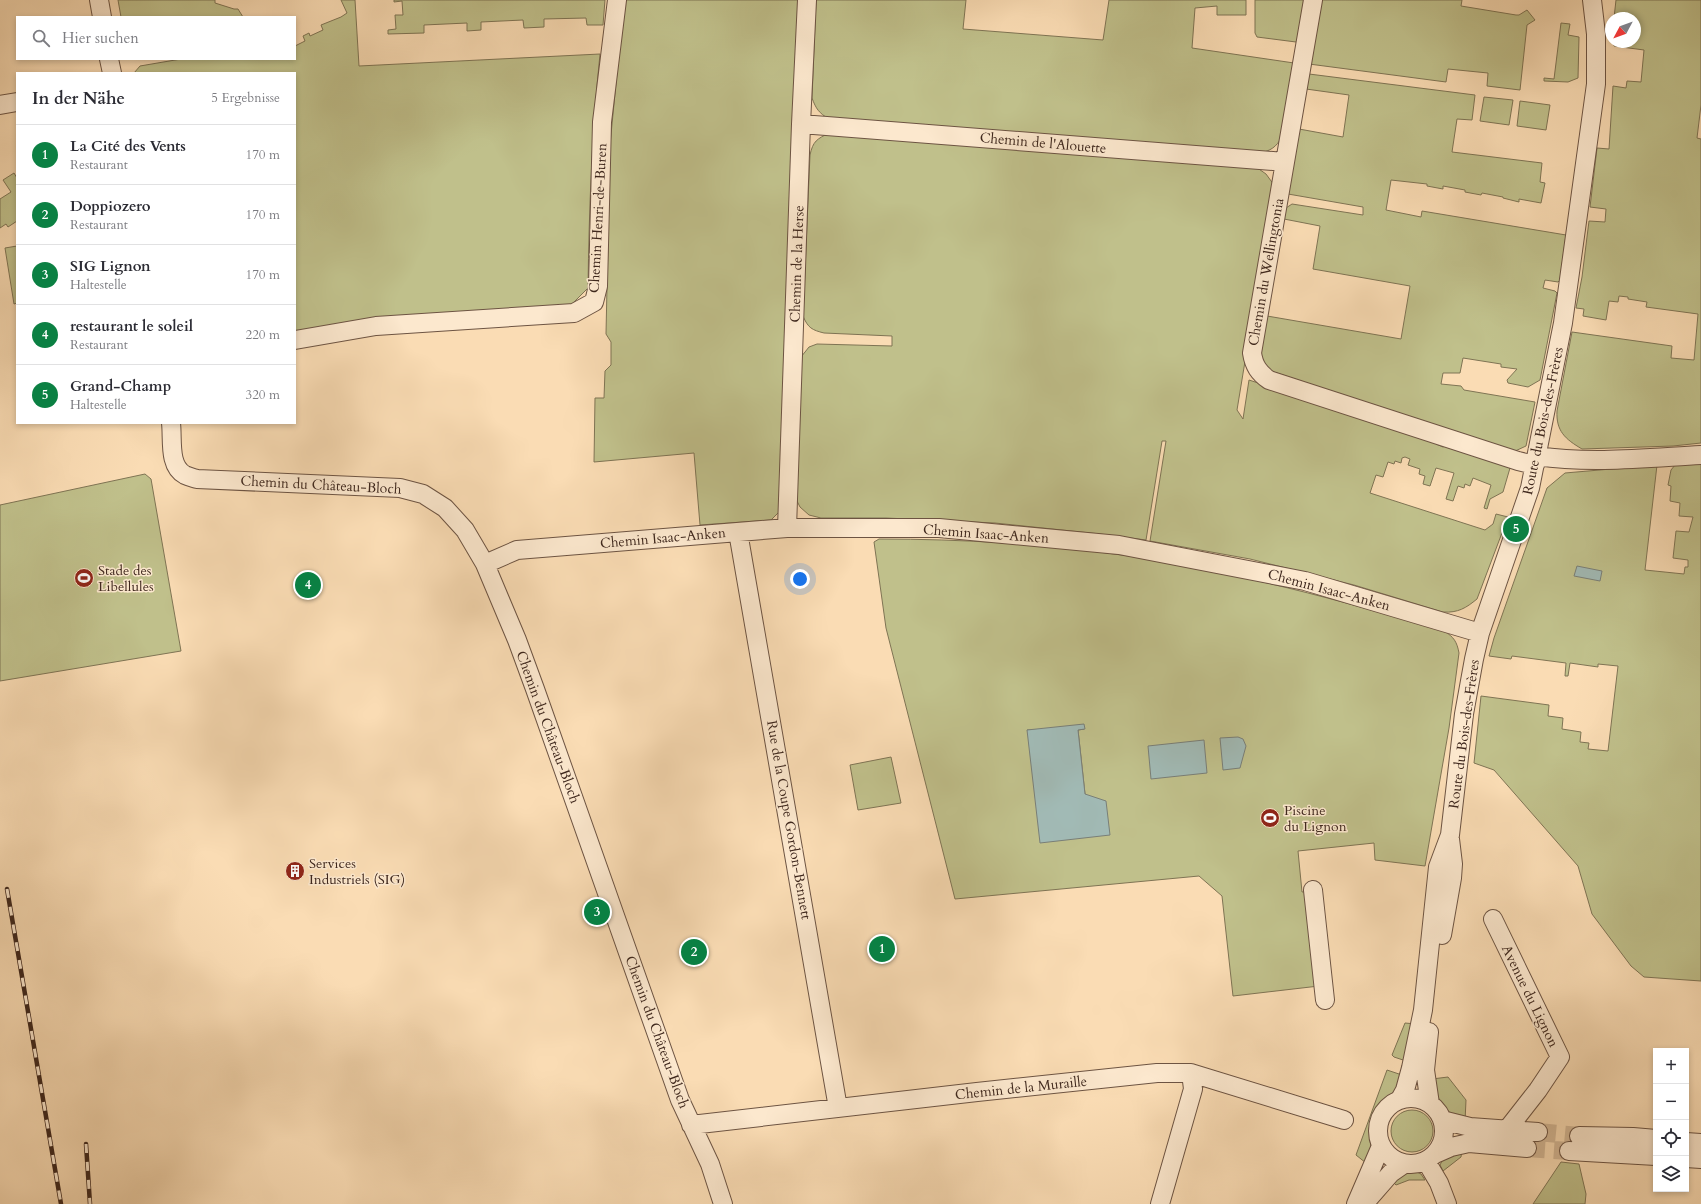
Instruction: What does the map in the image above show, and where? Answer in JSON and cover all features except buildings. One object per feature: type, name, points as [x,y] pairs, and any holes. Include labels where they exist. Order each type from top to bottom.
[{"type":"street","points":[[99,0],[102,16]]},
{"type":"street","name":"Chemin Henri-de-Buren","points":[[296,340],[376,326],[574,313],[594,302],[598,286],[602,122],[617,0]]},
{"type":"street","name":"Chemin de la Herse","points":[[787,528],[801,124],[807,0]]},
{"type":"street","name":"Chemin du Wellingtonia","points":[[1313,0],[1252,353],[1253,362],[1256,369],[1269,380],[1518,461],[1595,461],[1701,455]]},
{"type":"street","name":"Route du Bois-des-Frères","points":[[1430,1104],[1425,1070],[1445,914],[1452,878],[1453,864],[1450,835],[1466,700],[1480,633],[1530,488],[1563,323],[1596,84],[1597,50],[1592,0]]},
{"type":"street","points":[[1595,18],[1601,0]]},
{"type":"street","points":[[109,60],[112,72]]},
{"type":"street","points":[[0,105],[16,102]]},
{"type":"street","name":"Chemin de l'Alouette","points":[[801,124],[1285,162]]},
{"type":"street","name":"Chemin du Château-Bloch","points":[[171,424],[173,458],[178,469],[185,475],[197,479],[386,486],[410,490],[435,501],[454,517],[465,530],[485,564],[532,682],[680,1100],[710,1164],[723,1204]]},
{"type":"street","name":"Chemin Isaac-Anken","points":[[485,564],[517,550],[787,528],[939,528],[1119,545],[1305,581],[1480,633]]},
{"type":"street","name":"Rue de la Coupe Gordon-Bennett","points":[[738,532],[838,1108]]},
{"type":"street","name":"Route du Bois-des-Frères","points":[[1400,1099],[1405,1090],[1411,1068],[1423,1010],[1438,867],[1450,835]]},
{"type":"street","points":[[1313,890],[1325,1000]]},
{"type":"street","name":"Avenue du Lignon","points":[[1493,919],[1560,1057],[1538,1090],[1495,1145]]},
{"type":"street","points":[[1160,1204],[1193,1089],[1191,1073]]},
{"type":"street","name":"Chemin de la Muraille","points":[[691,1125],[1157,1074],[1191,1073],[1344,1120]]},
{"type":"street","points":[[1430,1157],[1440,1146],[1444,1138],[1442,1120],[1438,1111],[1421,1099],[1400,1099],[1388,1107],[1380,1118],[1378,1137],[1381,1146],[1387,1154],[1404,1164],[1413,1164],[1430,1157],[1451,1147],[1469,1143],[1527,1148]]},
{"type":"street","points":[[1442,1120],[1470,1127],[1538,1132]]},
{"type":"street","points":[[1579,1136],[1653,1139]]},
{"type":"street","points":[[1689,1142],[1701,1143]]},
{"type":"street","points":[[1356,1204],[1381,1146]]},
{"type":"street","points":[[1569,1151],[1653,1156]]},
{"type":"street","points":[[1430,1157],[1447,1204]]},
{"type":"street","points":[[1689,1158],[1701,1159]]},
{"type":"street","points":[[1364,1204],[1391,1173],[1404,1164]]},
{"type":"green space","points":[[118,0],[215,0],[215,3],[238,9],[242,16],[121,16]]},
{"type":"green space","points":[[341,0],[355,0],[359,66],[600,54],[591,171],[588,288],[571,305],[296,333],[296,72],[135,72],[140,66],[175,60],[296,60],[296,46],[305,41],[303,36],[309,33],[310,36],[323,30],[321,25],[347,13]]},
{"type":"green space","points":[[394,0],[605,0],[603,25],[587,25],[586,18],[544,19],[544,27],[524,28],[523,20],[481,22],[481,30],[467,31],[467,23],[424,25],[424,33],[388,34],[388,30],[396,29],[395,15],[403,15],[402,1],[394,2]]},
{"type":"green space","points":[[624,0],[800,0],[781,510],[771,520],[700,525],[694,453],[594,462],[595,398],[604,398],[605,371],[611,365],[611,342],[606,334],[610,145]]},
{"type":"green space","points":[[816,0],[966,0],[963,29],[1103,40],[1109,0],[1246,0],[1246,15],[1217,15],[1217,6],[1195,8],[1192,48],[1294,63],[1282,137],[1273,148],[1259,153],[829,119],[818,110],[812,98]]},
{"type":"green space","points":[[1255,0],[1306,0],[1300,41],[1296,42],[1257,37],[1255,33]]},
{"type":"green space","points":[[1319,0],[1462,0],[1461,6],[1516,15],[1519,15],[1527,10],[1535,20],[1527,25],[1520,90],[1487,86],[1488,73],[1448,69],[1446,82],[1309,64]]},
{"type":"green space","points":[[1616,0],[1701,0],[1701,105],[1697,138],[1701,139],[1701,443],[1673,446],[1582,449],[1566,438],[1558,424],[1557,411],[1572,332],[1672,346],[1671,358],[1694,360],[1698,314],[1646,307],[1647,302],[1619,296],[1618,302],[1609,301],[1606,320],[1583,316],[1584,309],[1576,308],[1582,277],[1589,221],[1605,222],[1606,209],[1590,207],[1597,148],[1609,149],[1613,86],[1626,88],[1627,81],[1641,82],[1644,50],[1629,48],[1641,48],[1641,12],[1615,12]]},
{"type":"green space","points":[[1561,23],[1570,24],[1568,35],[1579,37],[1578,78],[1568,82],[1544,81],[1544,78],[1554,79]]},
{"type":"green space","points":[[1309,74],[1475,95],[1472,120],[1457,119],[1452,152],[1542,163],[1540,182],[1545,183],[1541,203],[1519,199],[1519,202],[1503,197],[1482,193],[1481,195],[1443,186],[1443,189],[1427,186],[1427,184],[1391,180],[1386,210],[1421,217],[1422,211],[1566,235],[1560,280],[1558,282],[1545,280],[1543,288],[1555,291],[1557,293],[1540,380],[1528,387],[1508,383],[1507,380],[1517,369],[1501,367],[1501,364],[1463,358],[1460,373],[1443,373],[1441,384],[1461,386],[1464,390],[1535,402],[1526,446],[1513,452],[1265,369],[1260,360],[1267,316],[1401,339],[1410,286],[1313,269],[1320,226],[1284,219],[1286,208],[1292,204],[1363,215],[1363,207],[1288,194],[1299,129],[1343,137],[1349,95],[1306,89]]},
{"type":"green space","points":[[1484,97],[1513,100],[1509,125],[1480,121]]},
{"type":"green space","points":[[1520,101],[1550,105],[1546,130],[1517,126]]},
{"type":"green space","points":[[829,133],[1256,167],[1266,174],[1274,185],[1237,410],[1243,419],[1249,380],[1432,440],[1436,444],[1443,447],[1447,445],[1508,464],[1510,468],[1503,492],[1490,499],[1487,509],[1484,508],[1491,485],[1473,478],[1470,486],[1465,484],[1464,488],[1458,486],[1453,501],[1446,499],[1454,473],[1436,468],[1430,486],[1423,484],[1425,476],[1419,474],[1420,469],[1408,465],[1410,459],[1405,457],[1402,458],[1401,463],[1395,461],[1394,464],[1388,462],[1383,477],[1376,475],[1370,493],[1485,530],[1493,524],[1496,514],[1508,517],[1477,599],[1462,609],[1453,612],[1443,612],[1354,585],[1250,559],[1150,541],[1166,441],[1162,441],[1146,540],[995,523],[886,518],[821,518],[809,515],[800,507],[795,497],[801,357],[809,347],[817,344],[892,346],[892,336],[824,333],[816,331],[809,326],[803,316],[810,155],[816,141]]},
{"type":"green space","points":[[14,173],[16,176],[16,222],[8,227],[6,224],[0,228],[0,199],[11,192],[3,180]]},
{"type":"green space","points":[[16,246],[16,303],[14,304],[5,248]]},
{"type":"green space","points":[[1701,463],[1701,981],[1644,977],[1631,966],[1592,914],[1578,866],[1494,770],[1474,763],[1481,696],[1549,705],[1548,716],[1563,718],[1562,729],[1581,732],[1580,742],[1589,743],[1588,749],[1608,751],[1618,666],[1598,664],[1598,667],[1570,663],[1568,676],[1565,676],[1566,663],[1512,656],[1511,659],[1489,656],[1547,488],[1565,473],[1657,465],[1645,570],[1684,574],[1685,567],[1688,567],[1688,560],[1673,558],[1676,531],[1689,532],[1693,517],[1679,516],[1680,503],[1670,501],[1671,486],[1668,485],[1671,470],[1675,465]]},
{"type":"green space","name":"Stade des Libellules","points":[[145,474],[151,479],[181,651],[0,681],[0,505]]},
{"type":"green space","name":"Piscine du Lignon","points":[[879,539],[973,541],[1036,545],[1129,556],[1209,570],[1288,588],[1366,608],[1444,631],[1454,640],[1459,653],[1449,728],[1425,866],[1375,860],[1374,843],[1298,851],[1302,892],[1309,891],[1319,986],[1233,996],[1222,896],[1199,876],[955,899],[886,628],[874,542]],"holes":[[[1084,729],[1078,730],[1085,794],[1027,730]]]},
{"type":"green space","points":[[891,757],[901,803],[858,810],[850,765]]},
{"type":"green space","points":[[1405,1023],[1416,1024],[1406,1061],[1392,1055]]},
{"type":"green space","points":[[1387,1070],[1402,1075],[1396,1090],[1380,1103],[1372,1116],[1369,1129],[1371,1148],[1366,1163],[1356,1155]]},
{"type":"green space","points":[[1448,1077],[1466,1100],[1465,1122],[1447,1110],[1436,1094],[1432,1079]]},
{"type":"green space","points":[[1408,1110],[1416,1110],[1424,1113],[1430,1119],[1433,1131],[1430,1143],[1424,1149],[1416,1152],[1408,1152],[1400,1149],[1394,1143],[1391,1135],[1391,1127],[1394,1119],[1400,1113]]},
{"type":"green space","points":[[1462,1150],[1461,1157],[1443,1171],[1440,1165],[1444,1157]]},
{"type":"green space","points":[[1561,1162],[1579,1164],[1586,1194],[1585,1204],[1533,1204]]},
{"type":"green space","points":[[1417,1172],[1421,1174],[1425,1180],[1409,1180],[1396,1185],[1391,1180],[1403,1173]]},
{"type":"water","points":[[1577,566],[1602,571],[1600,581],[1574,576]]},
{"type":"water","points":[[1084,724],[1085,729],[1078,730],[1085,794],[1106,801],[1110,835],[1040,843],[1027,730]]},
{"type":"water","points":[[1238,737],[1243,739],[1246,746],[1240,768],[1223,770],[1220,738]]},
{"type":"water","points":[[1204,740],[1207,773],[1151,779],[1148,746]]},
{"type":"tunnel","points":[[1538,1132],[1579,1136]]},
{"type":"tunnel","points":[[1527,1148],[1569,1151]]},
{"type":"railway","points":[[7,889],[61,1204]]},
{"type":"railway","points":[[86,1144],[90,1204]]},
{"type":"place","name":"Grand-Champ","points":[[1516,529]]},
{"type":"place","name":"Stade des Libellules","points":[[84,578]]},
{"type":"place","name":"restaurant le soleil","points":[[308,585]]},
{"type":"place","name":"Piscine du Lignon","points":[[1270,818]]},
{"type":"place","name":"Services Industriels (SIG)","points":[[295,871]]},
{"type":"place","name":"SIG Lignon","points":[[597,912]]},
{"type":"place","name":"La Cité des Vents","points":[[882,949]]},
{"type":"place","name":"Doppiozero","points":[[694,952]]}]
